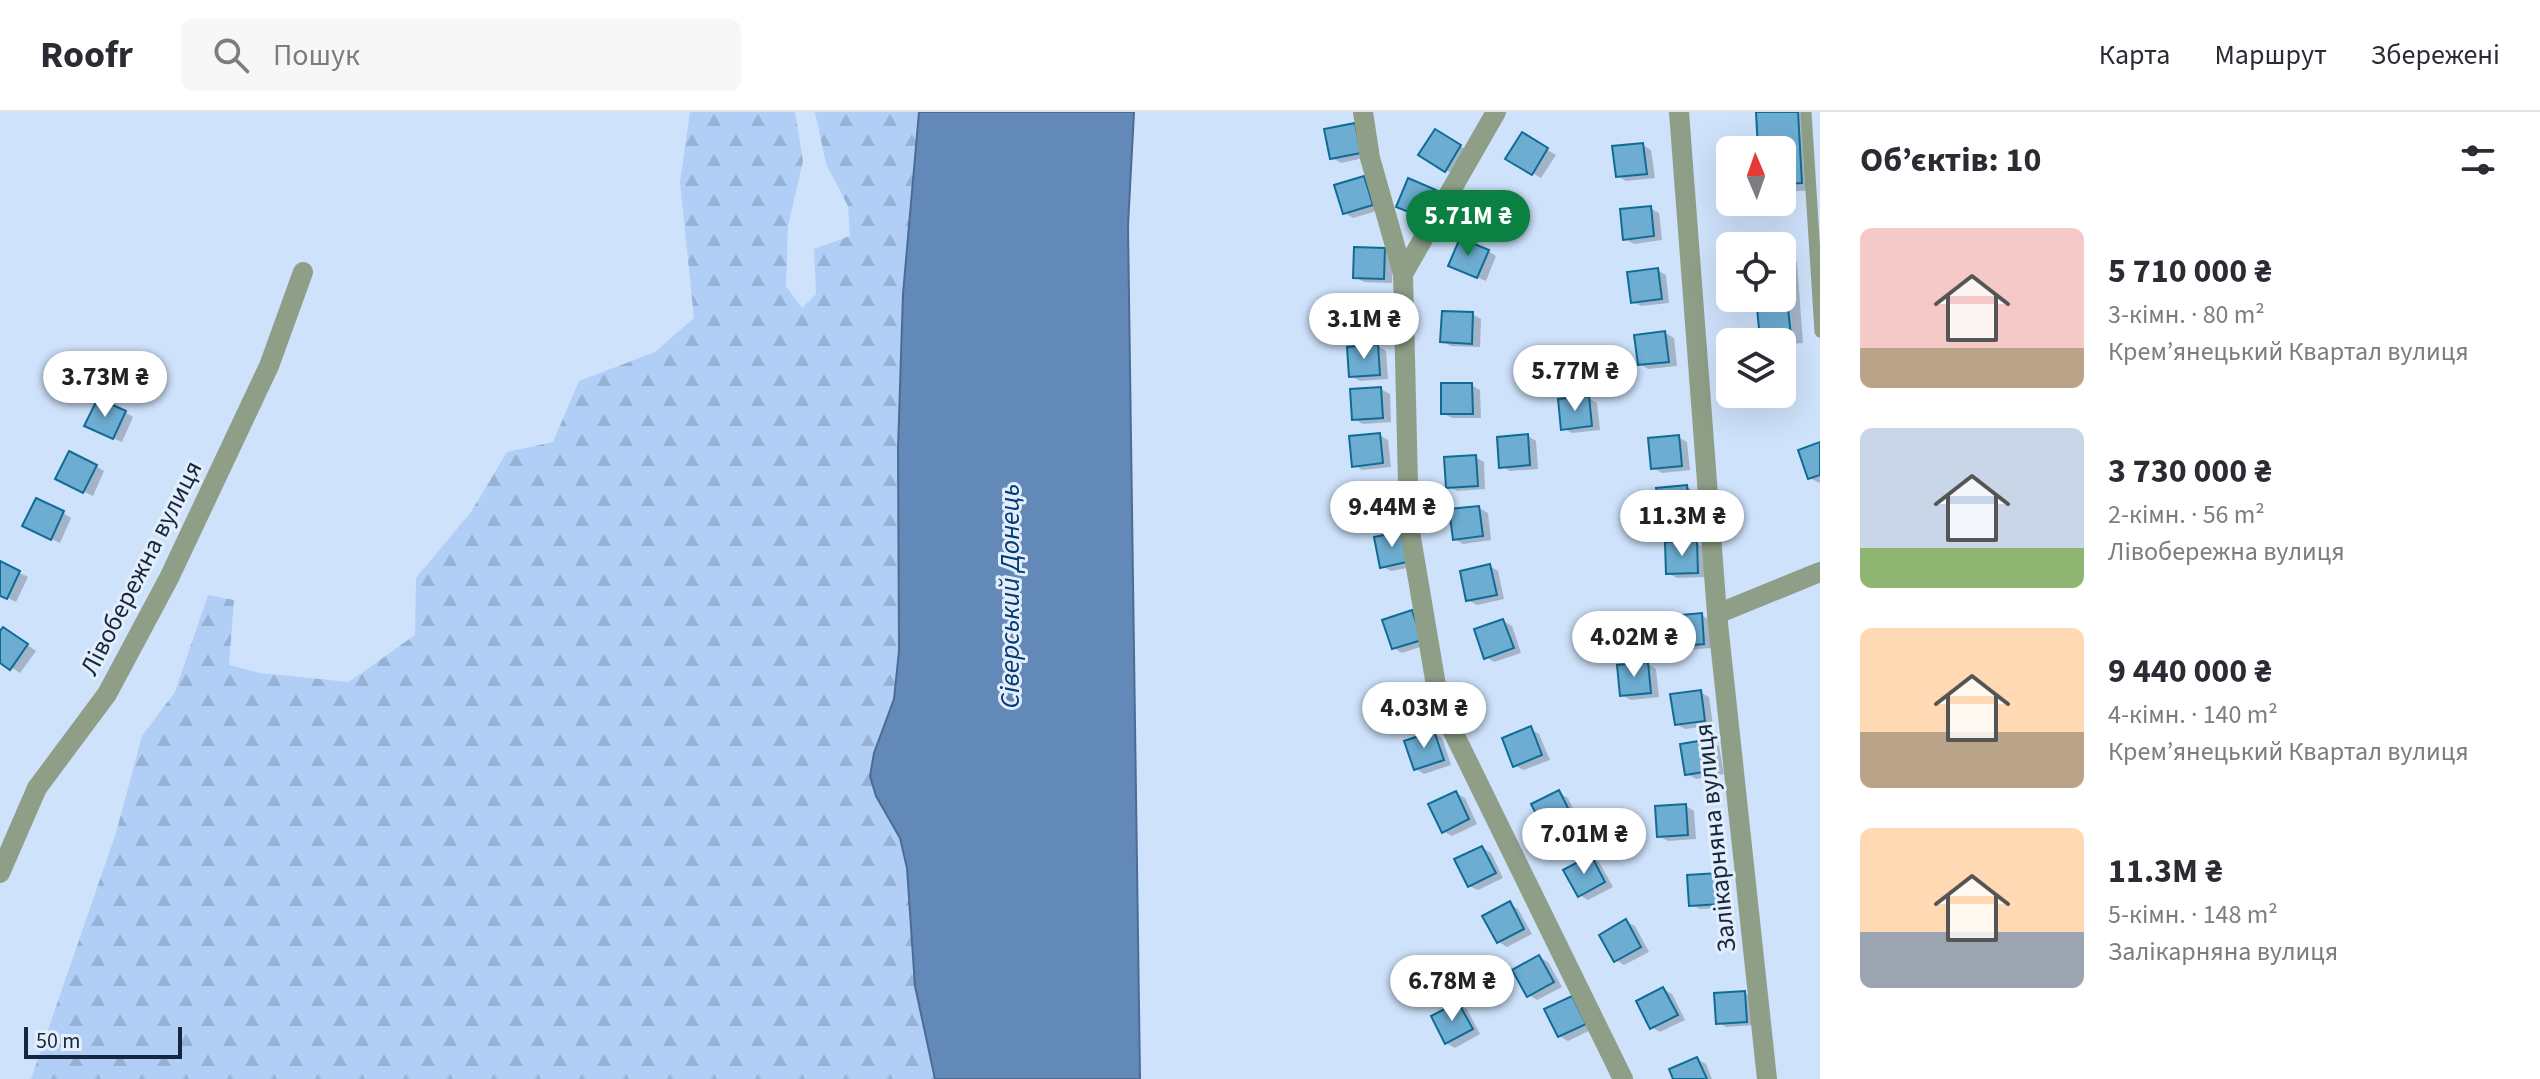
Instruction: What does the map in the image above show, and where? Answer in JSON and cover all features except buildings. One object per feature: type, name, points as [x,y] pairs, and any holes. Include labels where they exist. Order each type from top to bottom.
[{"type":"street","points":[[1363,112],[1370,158],[1403,274],[1409,526],[1439,703],[1623,1079]]},
{"type":"street","points":[[1403,274],[1496,112]]},
{"type":"street","name":"Залікарняна вулиця","points":[[1679,112],[1717,614],[1767,1079]]},
{"type":"street","name":"Лівобережна вулиця","points":[[0,873],[37,788],[107,694],[169,578],[269,366],[303,272]]},
{"type":"street","points":[[1717,614],[1820,572]]},
{"type":"lane","points":[[1806,112],[1820,332]]},
{"type":"green space","points":[[690,112],[795,112],[803,161],[788,226],[786,286],[802,308],[816,294],[814,249],[850,236],[848,206],[826,164],[815,112],[919,112],[903,294],[899,651],[894,699],[874,753],[876,796],[900,838],[907,868],[915,986],[935,1079],[31,1079],[116,833],[142,736],[175,692],[208,595],[234,600],[229,665],[260,673],[349,682],[415,635],[416,578],[471,512],[507,452],[553,442],[579,381],[655,352],[694,318],[680,182]]},
{"type":"water","name":"Сіверський Донець","points":[[919,112],[1134,112],[1128,226],[1140,1079],[935,1079],[915,986],[907,868],[900,838],[876,796],[870,776],[874,753],[894,699],[899,651],[898,449],[903,294]]}]
